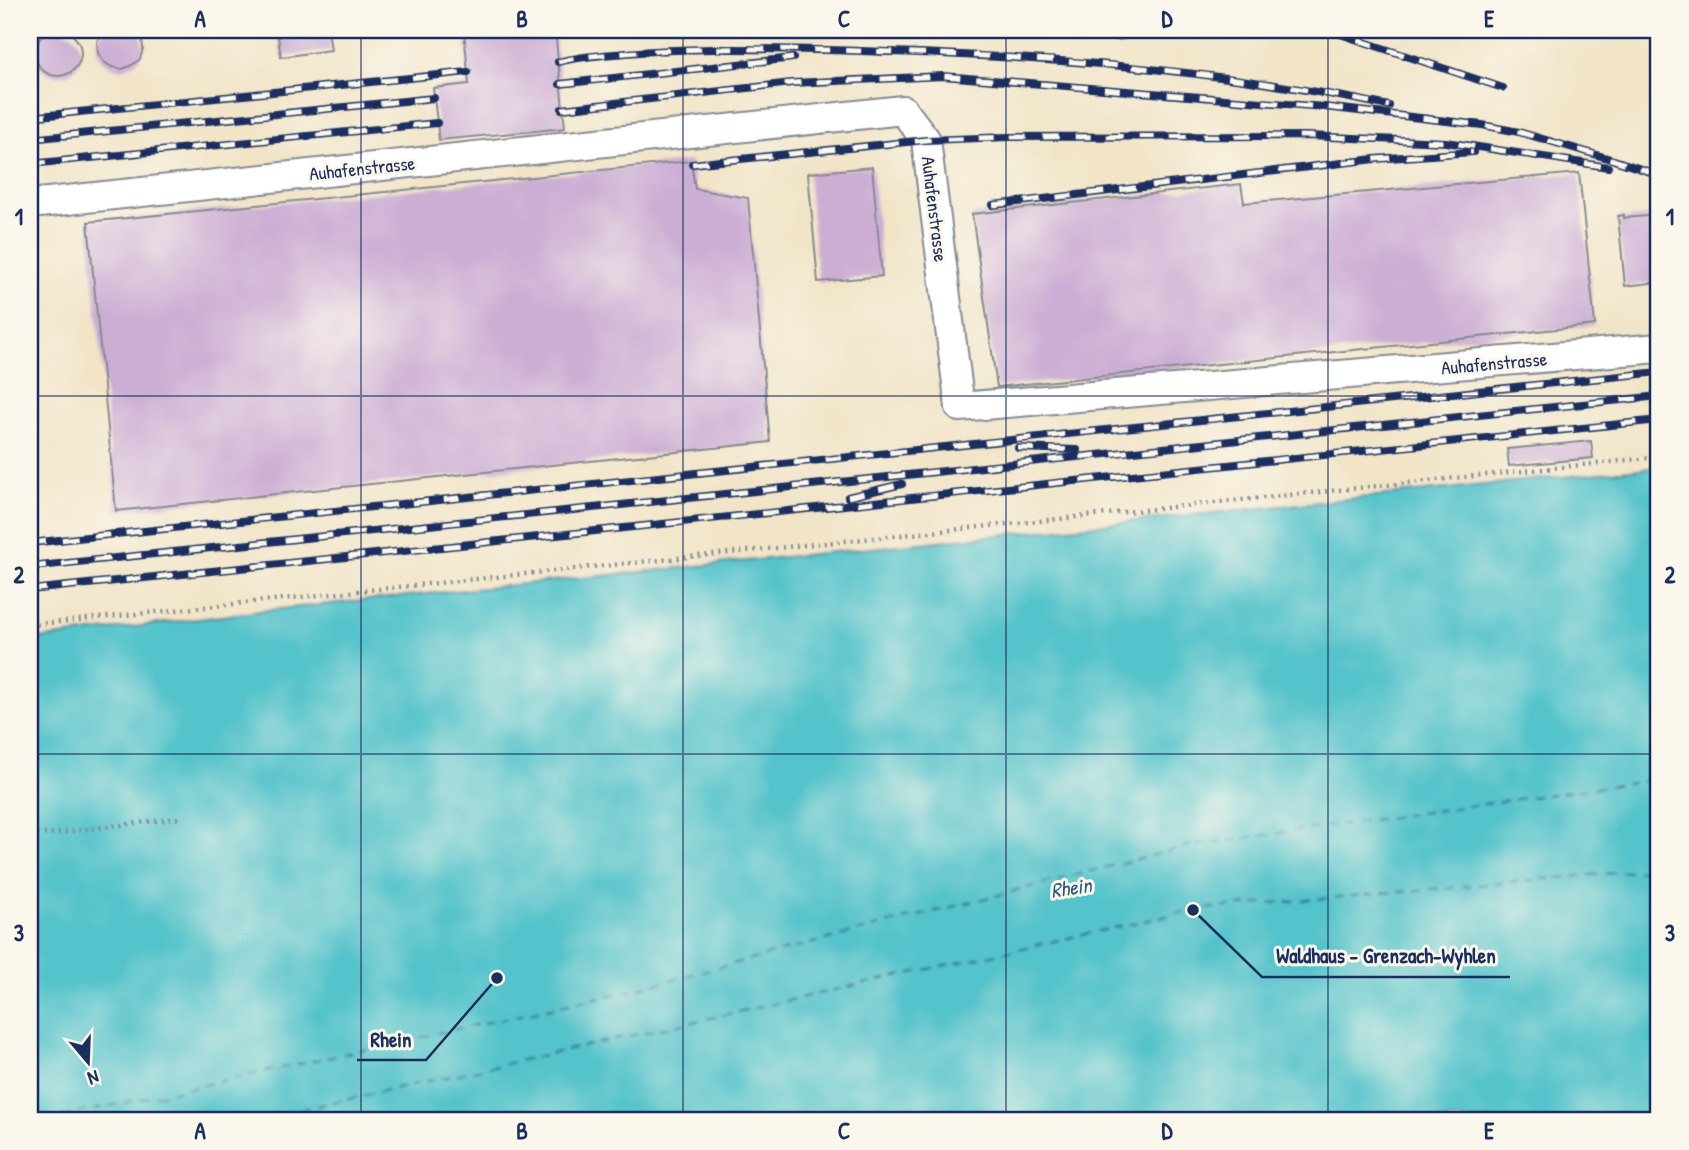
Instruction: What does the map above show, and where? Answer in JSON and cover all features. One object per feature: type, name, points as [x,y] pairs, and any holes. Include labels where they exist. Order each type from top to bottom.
[{"type":"street","name":"Auhafenstrasse","points":[[30,204],[903,110],[926,140],[960,407],[1659,348]]},
{"type":"path","points":[[30,625],[1659,457]]},
{"type":"path","points":[[30,836],[180,818]]},
{"type":"water","points":[[1659,467],[1659,1120],[30,1120],[30,640],[270,610]]},
{"type":"building","points":[[58,30],[74,37],[81,53],[74,69],[58,76],[42,69],[35,53],[42,37]]},
{"type":"building","points":[[104,30],[137,30],[142,38],[140,59],[123,69],[104,62],[98,53],[97,42]]},
{"type":"building","points":[[277,30],[328,30],[331,50],[281,57]]},
{"type":"building","points":[[464,30],[555,30],[565,128],[439,140],[433,88],[469,84]]},
{"type":"building","points":[[1104,30],[1135,30],[1125,39],[1116,40]]},
{"type":"building","points":[[691,161],[695,189],[748,198],[770,442],[116,511],[88,222]]},
{"type":"building","points":[[872,167],[882,276],[818,282],[808,173]]},
{"type":"building","points":[[1579,173],[1595,325],[997,387],[972,214],[1241,184],[1244,203]]},
{"type":"building","points":[[1624,215],[1624,218],[1659,215],[1659,282],[1625,286],[1618,216]]},
{"type":"building","points":[[1591,441],[1593,458],[1509,466],[1507,449]]},
{"type":"ferry route","points":[[46,1120],[624,992],[1188,846],[1659,779]]},
{"type":"ferry route","points":[[254,1120],[1193,910],[1659,869]]},
{"type":"railway","points":[[1328,30],[1503,88]]},
{"type":"railway","points":[[558,62],[600,55],[701,49],[968,55],[1179,72],[1319,92],[1389,106]]},
{"type":"railway","points":[[560,84],[793,58]]},
{"type":"railway","points":[[30,117],[468,72]]},
{"type":"railway","points":[[562,109],[792,83],[943,76],[1324,107],[1482,125],[1519,132],[1659,175]]},
{"type":"railway","points":[[30,139],[434,98]]},
{"type":"railway","points":[[30,164],[437,123]]},
{"type":"railway","points":[[692,164],[926,140],[1008,137],[1307,136],[1446,142],[1608,167]]},
{"type":"railway","points":[[993,205],[1375,159],[1473,152]]},
{"type":"railway","points":[[30,543],[1659,372]]},
{"type":"railway","points":[[30,567],[1659,396]]},
{"type":"railway","points":[[30,590],[1659,420]]},
{"type":"railway","points":[[1018,448],[1077,450]]},
{"type":"railway","points":[[848,497],[902,484]]},
{"type":"place","name":"Waldhaus - Grenzach-Wyhlen","points":[[1193,910]]},
{"type":"place","name":"Rhein","points":[[497,978]]}]
